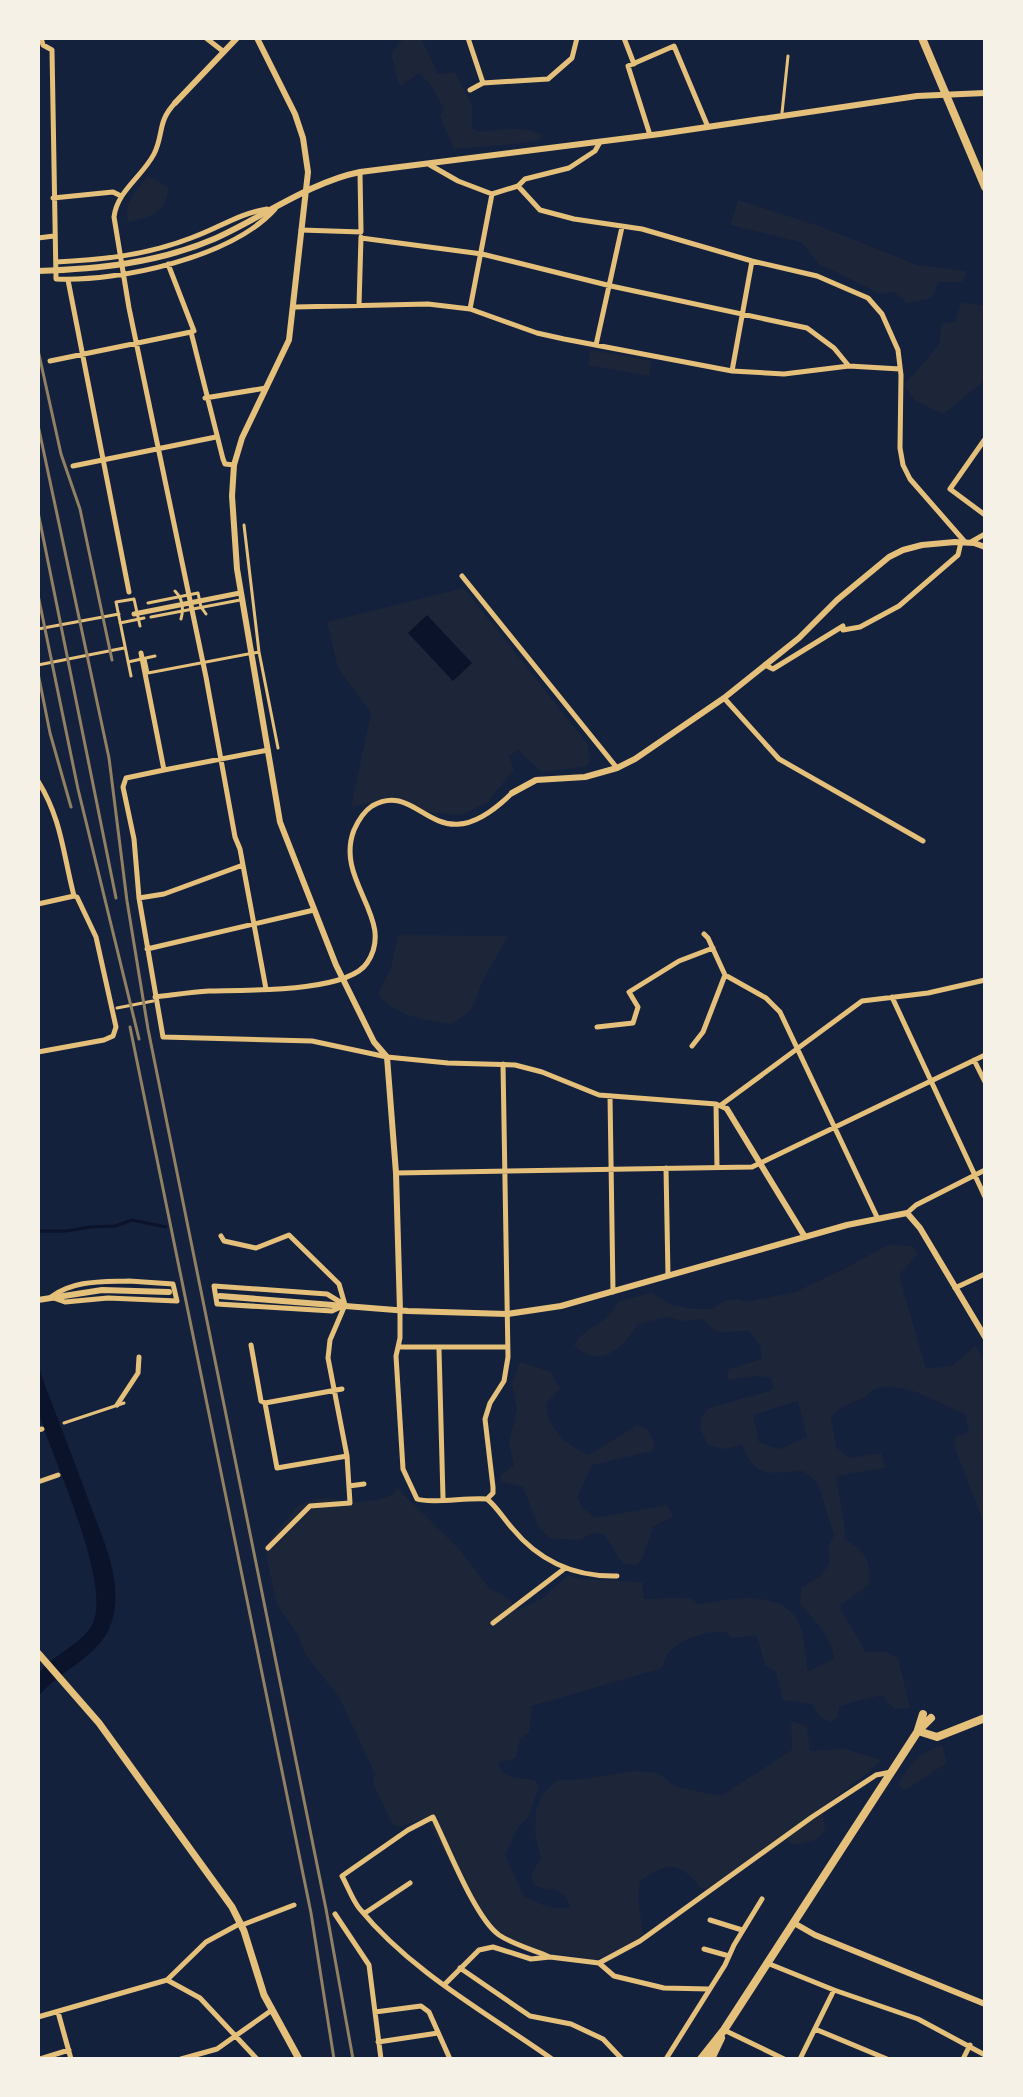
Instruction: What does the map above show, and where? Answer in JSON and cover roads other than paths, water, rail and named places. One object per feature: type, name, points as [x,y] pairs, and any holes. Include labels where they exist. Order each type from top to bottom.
[{"type":"highway","points":[[922,38],[985,187]]},
{"type":"highway","points":[[701,2059],[724,2030],[927,1716]]},
{"type":"highway","points":[[918,1731],[937,1737],[985,1718]]},
{"type":"highway","points":[[711,2059],[724,2030]]},
{"type":"main road","points":[[38,1654],[108,1735],[232,1907],[241,1924],[260,1986],[299,2059]]},
{"type":"street","points":[[41,38],[43,45],[52,50],[56,279],[123,274],[168,264],[207,251],[262,225],[276,208]]},
{"type":"street","points":[[206,38],[224,52]]},
{"type":"street","points":[[237,38],[163,117],[158,145],[115,205],[114,217],[266,989]]},
{"type":"street","points":[[257,38],[300,129],[308,172],[289,340],[242,438],[234,465],[232,496],[242,596],[280,822],[342,978],[374,1042],[387,1057],[396,1173],[400,1311],[396,1356],[405,1475],[417,1499],[424,1501],[487,1499],[493,1493],[485,1419],[490,1403],[504,1381],[507,1347],[503,1064]]},
{"type":"street","points":[[468,38],[483,83]]},
{"type":"street","points":[[470,90],[483,83],[548,79],[572,58],[577,38]]},
{"type":"street","points":[[624,38],[634,64]]},
{"type":"street","points":[[650,135],[628,66],[674,46],[708,127]]},
{"type":"street","points":[[781,117],[788,56]]},
{"type":"street","points":[[38,271],[102,268],[163,256],[204,243],[330,180],[360,172],[430,165],[946,93],[985,93]]},
{"type":"street","points":[[430,165],[458,181],[492,194],[518,186],[525,179],[569,168],[595,151],[600,142]]},
{"type":"street","points":[[359,306],[360,172]]},
{"type":"street","points":[[518,186],[540,210],[642,229],[817,276],[868,298],[882,314],[898,350],[903,465],[910,479],[966,542],[985,547]]},
{"type":"street","points":[[53,198],[113,192],[121,196]]},
{"type":"street","points":[[470,309],[492,194]]},
{"type":"street","points":[[56,262],[120,256],[191,239],[251,211],[276,208]]},
{"type":"street","points":[[596,345],[622,227]]},
{"type":"street","points":[[301,230],[361,235],[482,254],[611,286],[807,328],[834,348],[849,366]]},
{"type":"street","points":[[38,238],[54,236]]},
{"type":"street","points":[[732,371],[752,261]]},
{"type":"street","points":[[168,264],[194,331]]},
{"type":"street","points":[[68,280],[129,592]]},
{"type":"street","points":[[295,307],[428,304],[470,309],[537,333],[732,371],[784,374],[849,366],[900,369]]},
{"type":"street","points":[[50,361],[191,332],[216,437],[225,464],[234,465]]},
{"type":"street","points":[[205,398],[267,388]]},
{"type":"street","points":[[73,466],[216,437]]},
{"type":"street","points":[[985,439],[950,489],[985,515]]},
{"type":"street","points":[[244,525],[259,652],[278,748]]},
{"type":"street","points":[[117,1008],[154,999],[319,984],[362,969],[371,955],[375,940],[374,922],[352,875],[352,837],[363,814],[380,802],[397,801],[453,826],[472,822],[493,811],[512,793],[536,780],[585,777],[617,768],[724,698],[799,638],[837,600],[889,557],[913,546],[966,542],[985,534]]},
{"type":"street","points":[[765,665],[773,669],[843,628],[860,627],[899,606],[958,555],[966,542]]},
{"type":"street","points":[[462,576],[617,768]]},
{"type":"street","points":[[175,591],[181,597],[181,619]]},
{"type":"street","points":[[148,603],[198,593],[206,614]]},
{"type":"street","points":[[120,623],[189,603],[242,596]]},
{"type":"street","points":[[151,617],[242,596]]},
{"type":"street","points":[[252,597],[257,602]]},
{"type":"street","points":[[131,676],[116,602],[134,599],[140,626]]},
{"type":"street","points":[[136,606],[142,604]]},
{"type":"street","points":[[38,629],[119,614]]},
{"type":"street","points":[[136,617],[144,618]]},
{"type":"street","points":[[38,665],[125,648]]},
{"type":"street","points":[[143,656],[148,673],[259,652]]},
{"type":"street","points":[[143,656],[164,770]]},
{"type":"street","points":[[128,662],[143,656],[155,656]]},
{"type":"street","points":[[724,698],[779,759],[923,841]]},
{"type":"street","points":[[268,750],[126,778],[123,787],[138,867],[139,898],[154,999],[163,1037],[312,1041],[387,1057],[503,1064],[531,1069],[592,1093],[721,1106],[862,1001],[941,991],[985,980]]},
{"type":"street","points":[[38,781],[58,820],[74,896],[96,937],[115,1033],[104,1040],[38,1052]]},
{"type":"street","points":[[139,898],[164,894],[243,865]]},
{"type":"street","points":[[38,904],[74,896]]},
{"type":"street","points":[[147,949],[314,910]]},
{"type":"street","points":[[704,934],[725,975],[771,1001],[780,1012],[877,1217]]},
{"type":"street","points":[[597,1027],[633,1023],[638,1007],[629,992],[679,961],[713,948]]},
{"type":"street","points":[[692,1046],[703,1032],[725,975]]},
{"type":"street","points":[[892,997],[985,1197]]},
{"type":"street","points":[[396,1173],[717,1168],[762,1164],[985,1055]]},
{"type":"street","points":[[974,1060],[985,1082]]},
{"type":"street","points":[[610,1096],[613,1293]]},
{"type":"street","points":[[721,1106],[762,1164],[805,1237]]},
{"type":"street","points":[[717,1168],[721,1106]]},
{"type":"street","points":[[666,1168],[668,1277]]},
{"type":"street","points":[[220,1296],[400,1311],[507,1314],[553,1308],[877,1217],[907,1213],[916,1205],[985,1170]]},
{"type":"street","points":[[907,1213],[920,1228],[985,1337]]},
{"type":"street","points":[[221,1236],[224,1241],[256,1248],[289,1235],[339,1284],[345,1305],[328,1349],[347,1456],[350,1503],[305,1508],[268,1548]]},
{"type":"street","points":[[955,1288],[985,1274]]},
{"type":"street","points":[[129,1281],[173,1284],[177,1301],[108,1298],[65,1302],[51,1297],[64,1287],[77,1284],[129,1281]]},
{"type":"street","points":[[214,1286],[327,1294],[345,1305],[332,1311],[217,1304],[214,1286]]},
{"type":"street","points":[[38,1300],[102,1290],[169,1292]]},
{"type":"street","points":[[251,1345],[277,1468],[347,1456]]},
{"type":"street","points":[[399,1347],[507,1347]]},
{"type":"street","points":[[439,1349],[443,1498]]},
{"type":"street","points":[[64,1423],[120,1404],[138,1373],[139,1357]]},
{"type":"street","points":[[265,1403],[342,1389]]},
{"type":"street","points":[[38,1482],[58,1475]]},
{"type":"street","points":[[349,1486],[364,1484]]},
{"type":"street","points":[[487,1499],[535,1552],[564,1569],[586,1575],[617,1576]]},
{"type":"street","points":[[493,1623],[564,1569]]},
{"type":"street","points":[[599,1963],[640,1941],[812,1817],[876,1775],[891,1772]]},
{"type":"street","points":[[550,1957],[504,1937],[490,1925],[477,1906],[433,1817],[408,1830],[342,1876],[353,1899],[413,1960],[552,2059]]},
{"type":"street","points":[[365,1913],[410,1883]]},
{"type":"street","points":[[666,2059],[762,1899]]},
{"type":"street","points":[[38,2017],[167,1980],[206,1942],[241,1924],[294,1905]]},
{"type":"street","points":[[335,1914],[350,1942],[369,1965],[381,2059]]},
{"type":"street","points":[[710,1920],[742,1930]]},
{"type":"street","points":[[794,1923],[815,1935],[985,2004]]},
{"type":"street","points":[[445,1984],[479,1950],[493,1947],[531,1959],[550,1957],[599,1963],[614,1976],[664,1988],[709,1989]]},
{"type":"street","points":[[704,1949],[729,1956]]},
{"type":"street","points":[[767,1963],[918,2019],[985,2055]]},
{"type":"street","points":[[460,1968],[530,2016],[571,2024],[603,2039],[622,2059]]},
{"type":"street","points":[[167,1980],[200,1998],[236,2033],[257,2059]]},
{"type":"street","points":[[800,2059],[834,1990]]},
{"type":"street","points":[[375,2012],[421,2006],[429,2012],[450,2059]]},
{"type":"street","points":[[181,2059],[217,2049],[272,2010]]},
{"type":"street","points":[[58,2012],[71,2059]]},
{"type":"street","points":[[815,2029],[887,2059]]},
{"type":"street","points":[[724,2030],[784,2059]]},
{"type":"street","points":[[378,2042],[438,2033]]},
{"type":"street","points":[[963,2059],[970,2045]]},
{"type":"street","points":[[40,2059],[69,2050]]},
{"type":"waterway","points":[[38,1231],[115,1226],[132,1220],[166,1227]]},
{"type":"railway","points":[[38,350],[61,454],[80,509],[112,660]]},
{"type":"railway","points":[[38,425],[109,758],[127,901],[148,1029],[326,1909],[353,2059]]},
{"type":"railway","points":[[38,512],[116,898]]},
{"type":"railway","points":[[38,595],[78,789],[139,1039]]},
{"type":"railway","points":[[38,673],[50,733],[71,807]]},
{"type":"railway","points":[[130,1027],[311,1913],[334,2059]]}]
